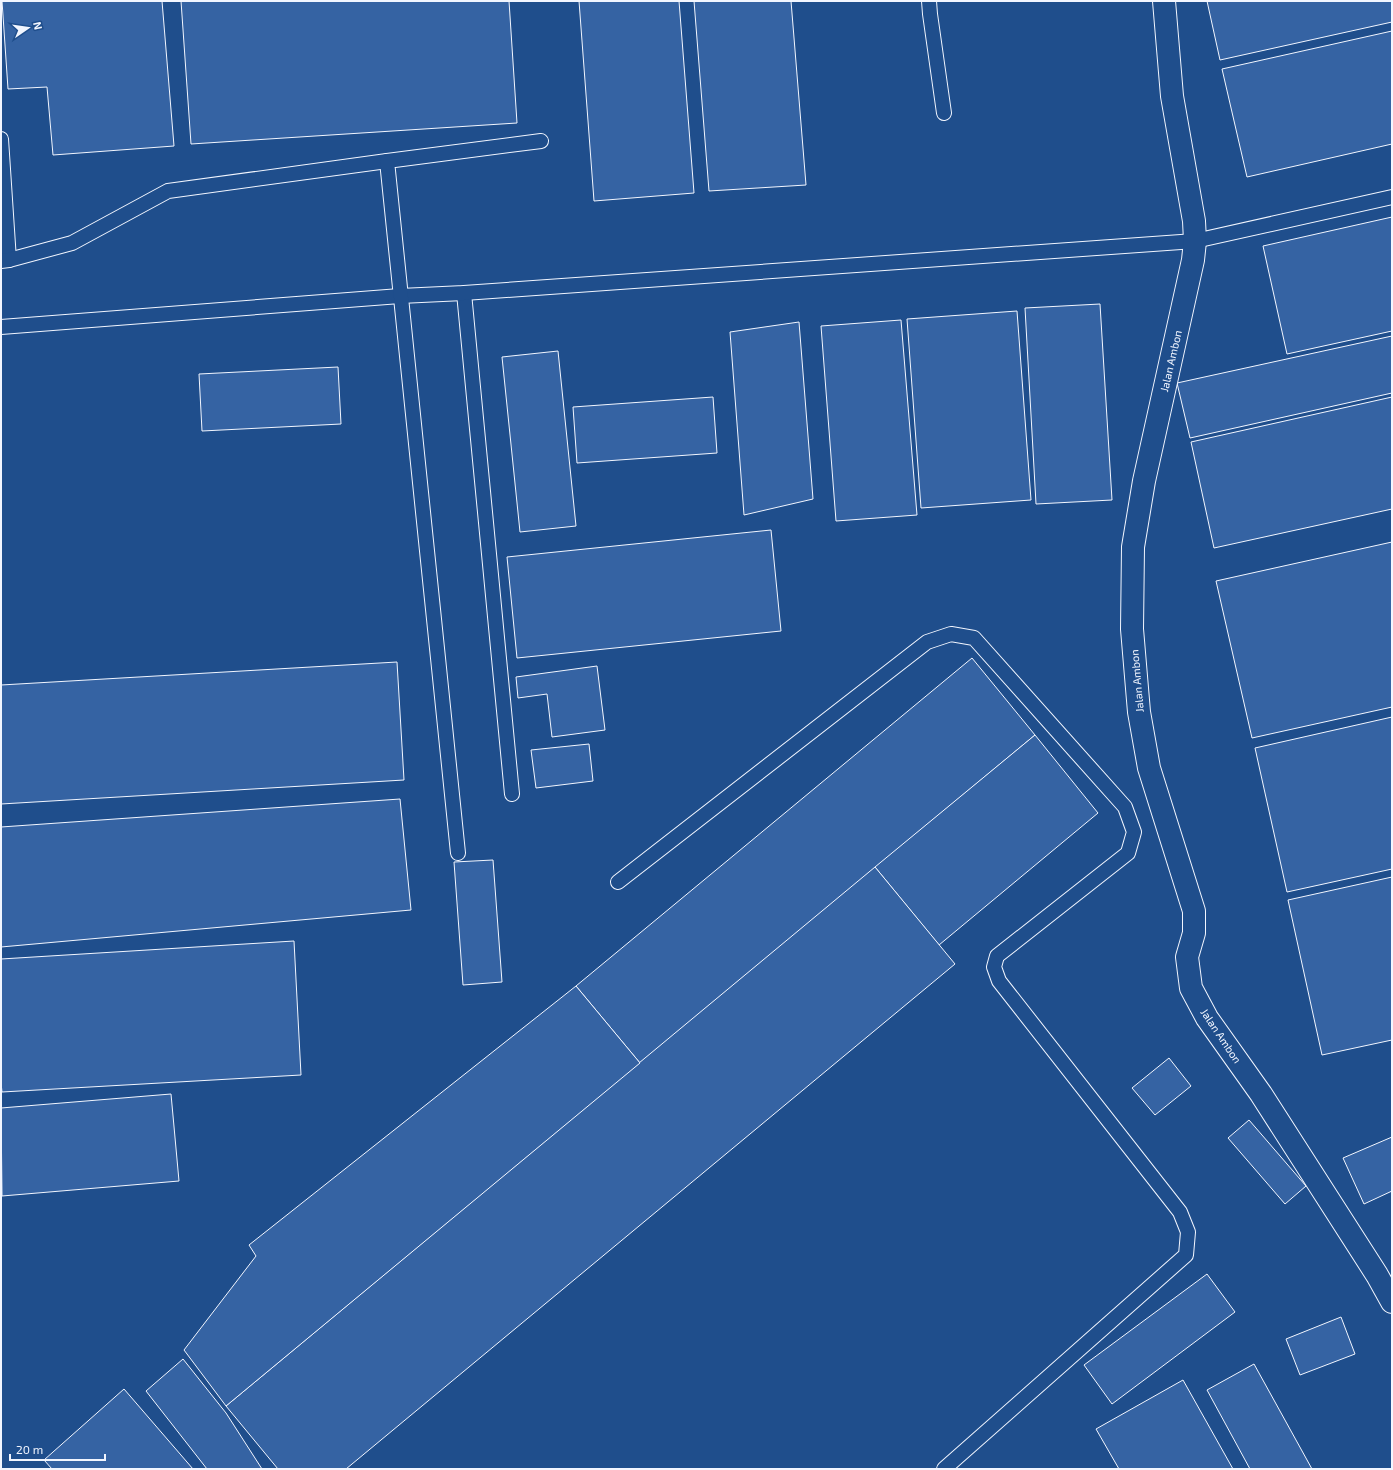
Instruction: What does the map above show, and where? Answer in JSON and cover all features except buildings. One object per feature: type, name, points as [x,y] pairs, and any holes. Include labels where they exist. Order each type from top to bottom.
[{"type":"street","name":"Jalan Ambon","points":[[1164,1],[1172,96],[1194,221],[1195,241],[1193,260],[1144,481],[1133,547],[1132,629],[1139,712],[1150,768],[1194,911],[1194,933],[1187,957],[1191,988],[1206,1018],[1261,1094],[1377,1275],[1392,1302]]},
{"type":"lane","points":[[929,1],[944,113]]},
{"type":"lane","points":[[1,139],[5,260],[72,243],[168,192],[541,141]]},
{"type":"lane","points":[[387,161],[458,853]]},
{"type":"lane","points":[[1,327],[400,296],[1195,241],[1392,197]]},
{"type":"lane","points":[[464,292],[512,794]]},
{"type":"lane","points":[[618,882],[927,642],[951,634],[974,638],[1124,807],[1134,832],[1128,853],[997,956],[994,967],[999,981],[1180,1212],[1188,1232],[1186,1255],[944,1469]]}]
